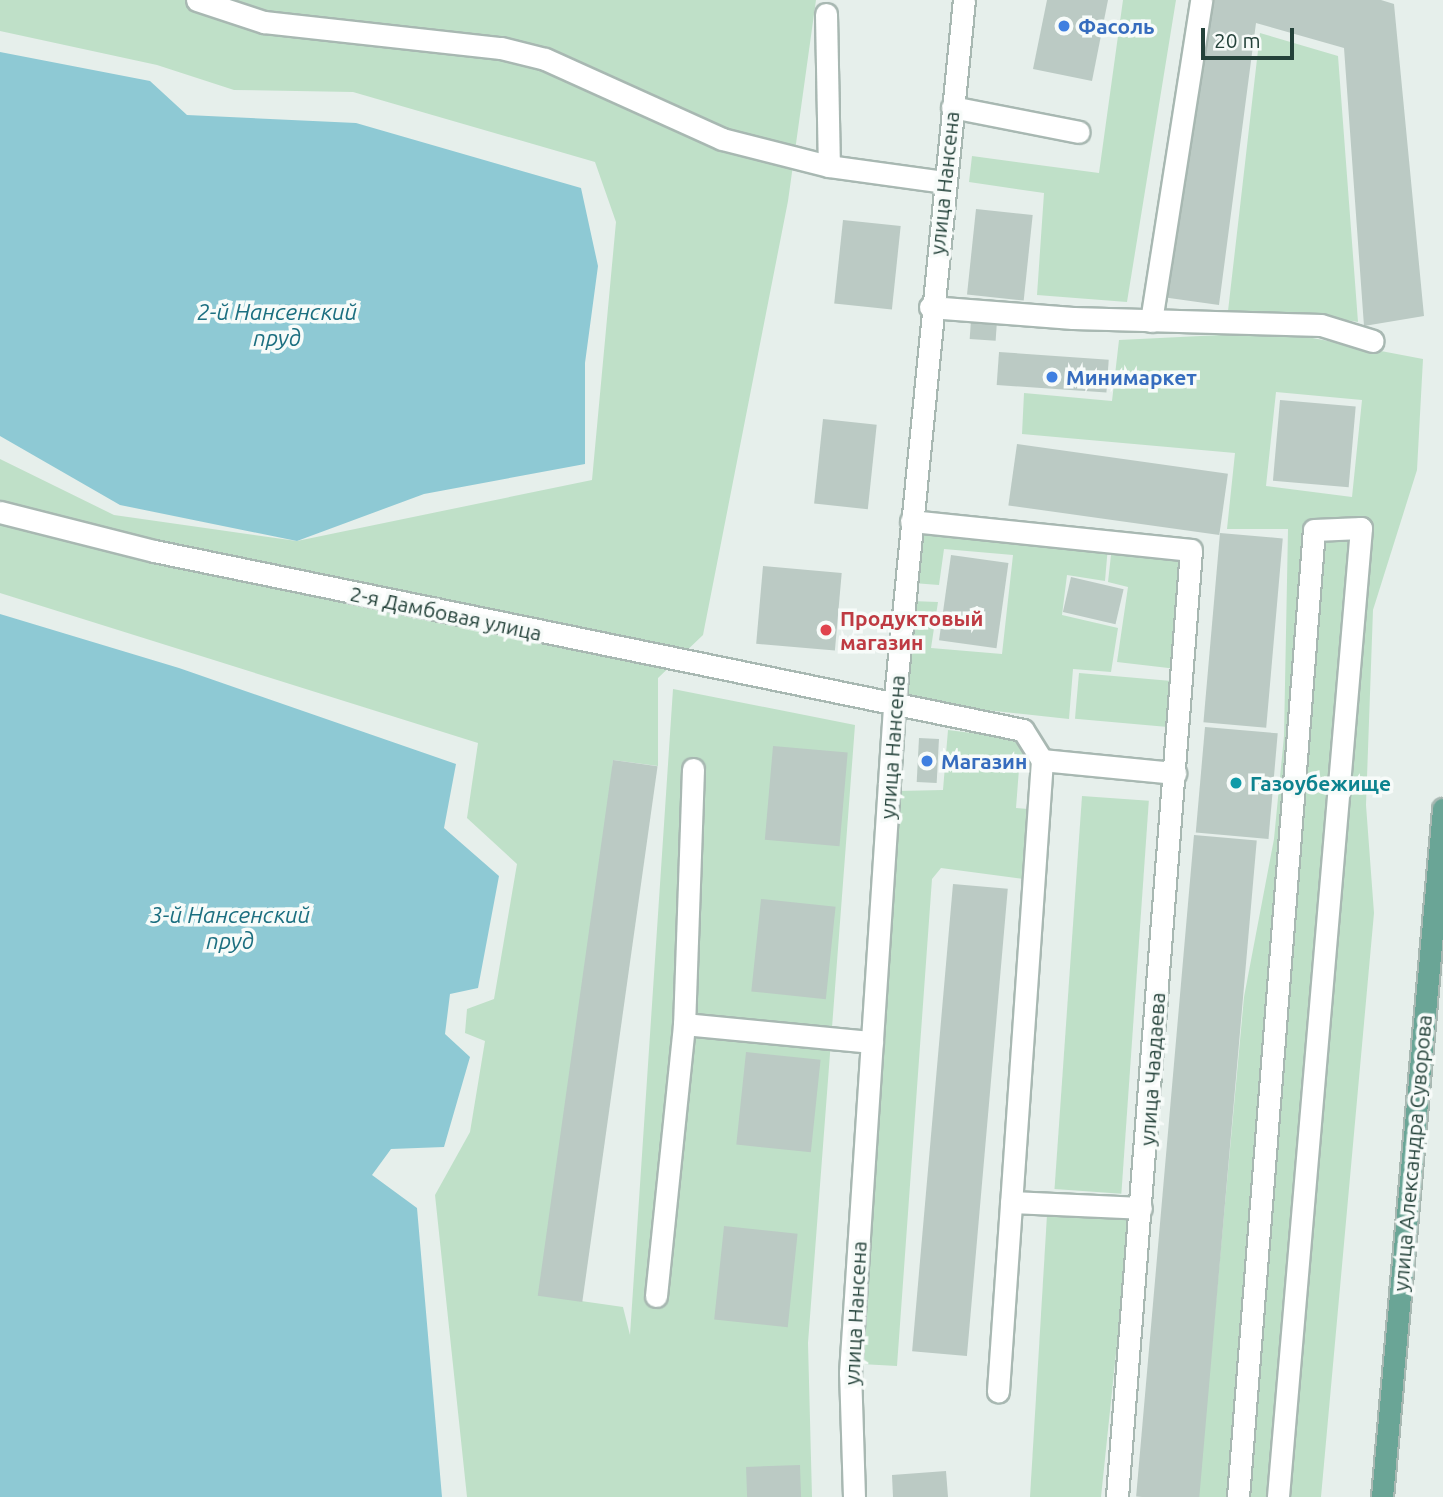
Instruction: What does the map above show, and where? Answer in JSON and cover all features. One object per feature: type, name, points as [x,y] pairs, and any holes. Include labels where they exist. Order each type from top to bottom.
[{"type":"main road","name":"улица Александра Суворова","points":[[1382,1497],[1443,809]]},
{"type":"street","points":[[197,0],[264,22],[523,54],[722,139],[829,166],[944,182]]},
{"type":"street","name":"улица Нансена","points":[[854,1497],[850,1373],[894,706],[930,307],[964,0]]},
{"type":"street","points":[[1151,321],[1200,0]]},
{"type":"street","points":[[826,14],[829,166]]},
{"type":"street","points":[[952,107],[1079,132]]},
{"type":"street","points":[[930,307],[1151,321],[1321,325],[1373,341]]},
{"type":"street","name":"2-я Дамбовая улица","points":[[0,512],[167,554],[894,706]]},
{"type":"street","name":"улица Чаадаева","points":[[911,521],[1191,550],[1117,1497]]},
{"type":"street","points":[[1238,1497],[1314,530],[1361,528],[1278,1497]]},
{"type":"street","points":[[894,706],[1023,730],[1042,760],[998,1391]]},
{"type":"street","points":[[1042,760],[1175,773]]},
{"type":"street","points":[[656,1296],[684,1024],[693,769]]},
{"type":"street","points":[[684,1024],[872,1042]]},
{"type":"street","points":[[1011,1202],[1141,1208]]},
{"type":"green space","points":[[0,0],[816,0],[788,201],[703,635],[658,678],[658,766],[613,760],[574,1300],[623,1307],[630,1335],[673,689],[855,725],[808,1343],[812,1497],[467,1497],[435,1195],[470,1132],[485,1041],[465,1033],[467,1009],[494,999],[517,864],[467,818],[478,743],[0,593],[0,459],[114,515],[297,541],[592,480],[616,222],[595,162],[353,92],[234,90],[157,65],[0,31]]},
{"type":"green space","points":[[1123,0],[1176,0],[1127,302],[1037,295],[1044,193],[969,182],[972,156],[1099,173]]},
{"type":"green space","points":[[1260,33],[1338,56],[1358,322],[1304,313],[1228,311]]},
{"type":"green space","points":[[1281,332],[1423,359],[1417,470],[1373,610],[1366,805],[1374,913],[1321,1497],[1198,1497],[1244,997],[1274,839],[1284,736],[1288,529],[1227,529],[1235,453],[1022,434],[1024,393],[1112,401],[1119,340]],"holes":[[[1276,392],[1362,400],[1352,497],[1266,486]]]},
{"type":"green space","points":[[916,526],[1108,546],[1105,581],[1067,575],[1062,615],[1118,628],[1111,672],[1073,669],[1069,719],[901,701],[911,601],[938,602],[931,648],[1002,654],[1013,555],[944,549],[939,585],[913,583]]},
{"type":"green space","points":[[1112,546],[1184,555],[1177,669],[1117,662],[1128,587],[1108,582]]},
{"type":"green space","points":[[1079,673],[1175,681],[1171,727],[1075,719]]},
{"type":"green space","points":[[948,730],[1036,741],[1035,757],[1020,756],[1016,808],[1028,809],[1024,879],[941,868],[932,879],[897,1366],[861,1364],[898,791],[943,790]]},
{"type":"green space","points":[[1082,796],[1149,801],[1121,1194],[1055,1189]]},
{"type":"green space","points":[[1047,1215],[1130,1219],[1101,1497],[1030,1497]]},
{"type":"water","name":"2-й Нансенский пруд","points":[[0,52],[150,81],[187,115],[356,123],[581,188],[598,266],[585,363],[585,464],[424,494],[297,541],[120,505],[0,436]]},
{"type":"water","name":"3-й Нансенский пруд","points":[[0,614],[179,668],[456,764],[444,828],[499,876],[478,988],[450,994],[445,1034],[470,1057],[444,1147],[391,1149],[372,1175],[417,1208],[442,1497],[0,1497]]},
{"type":"building","points":[[1047,0],[1108,0],[1092,81],[1033,69]]},
{"type":"building","points":[[1209,0],[1381,0],[1394,4],[1424,316],[1364,326],[1344,48],[1256,23],[1219,305],[1162,297]]},
{"type":"building","points":[[976,209],[1033,215],[1024,300],[967,295]]},
{"type":"building","points":[[843,220],[901,226],[892,310],[834,304]]},
{"type":"building","points":[[971,320],[997,322],[996,341],[970,339]]},
{"type":"building","name":"Минимаркет","points":[[999,352],[1109,360],[1106,393],[997,385]]},
{"type":"building","points":[[1280,400],[1356,407],[1349,487],[1273,481]]},
{"type":"building","points":[[823,419],[877,425],[868,509],[814,504]]},
{"type":"building","points":[[1017,444],[1228,474],[1219,535],[1008,505]]},
{"type":"building","points":[[1220,533],[1283,538],[1266,728],[1203,722]]},
{"type":"building","points":[[951,555],[1008,563],[996,648],[939,640]]},
{"type":"building","name":"Продуктовый магазин","points":[[763,566],[842,573],[835,651],[756,644]]},
{"type":"building","points":[[1071,577],[1124,589],[1116,624],[1063,612]]},
{"type":"building","name":"Газоубежище","points":[[1205,727],[1278,733],[1268,839],[1196,833]]},
{"type":"building","name":"Магазин","points":[[919,738],[939,739],[937,783],[917,782]]},
{"type":"building","points":[[773,746],[848,753],[840,846],[765,840]]},
{"type":"building","points":[[613,760],[658,766],[582,1302],[538,1296]]},
{"type":"building","points":[[1194,835],[1257,840],[1199,1497],[1136,1496]]},
{"type":"building","points":[[953,884],[1008,889],[967,1356],[912,1351]]},
{"type":"building","points":[[761,899],[836,907],[826,999],[751,991]]},
{"type":"building","points":[[746,1052],[821,1060],[811,1152],[736,1144]]},
{"type":"building","points":[[724,1226],[798,1234],[788,1327],[714,1319]]},
{"type":"building","points":[[800,1465],[801,1497],[747,1497],[746,1467]]},
{"type":"building","points":[[946,1471],[948,1497],[893,1497],[892,1475]]},
{"type":"place","name":"Фасоль","points":[[1064,26]]},
{"type":"place","name":"Минимаркет","points":[[1052,377]]},
{"type":"place","name":"Продуктовый магазин","points":[[826,630]]},
{"type":"place","name":"Магазин","points":[[927,761]]},
{"type":"place","name":"Газоубежище","points":[[1236,783]]}]
